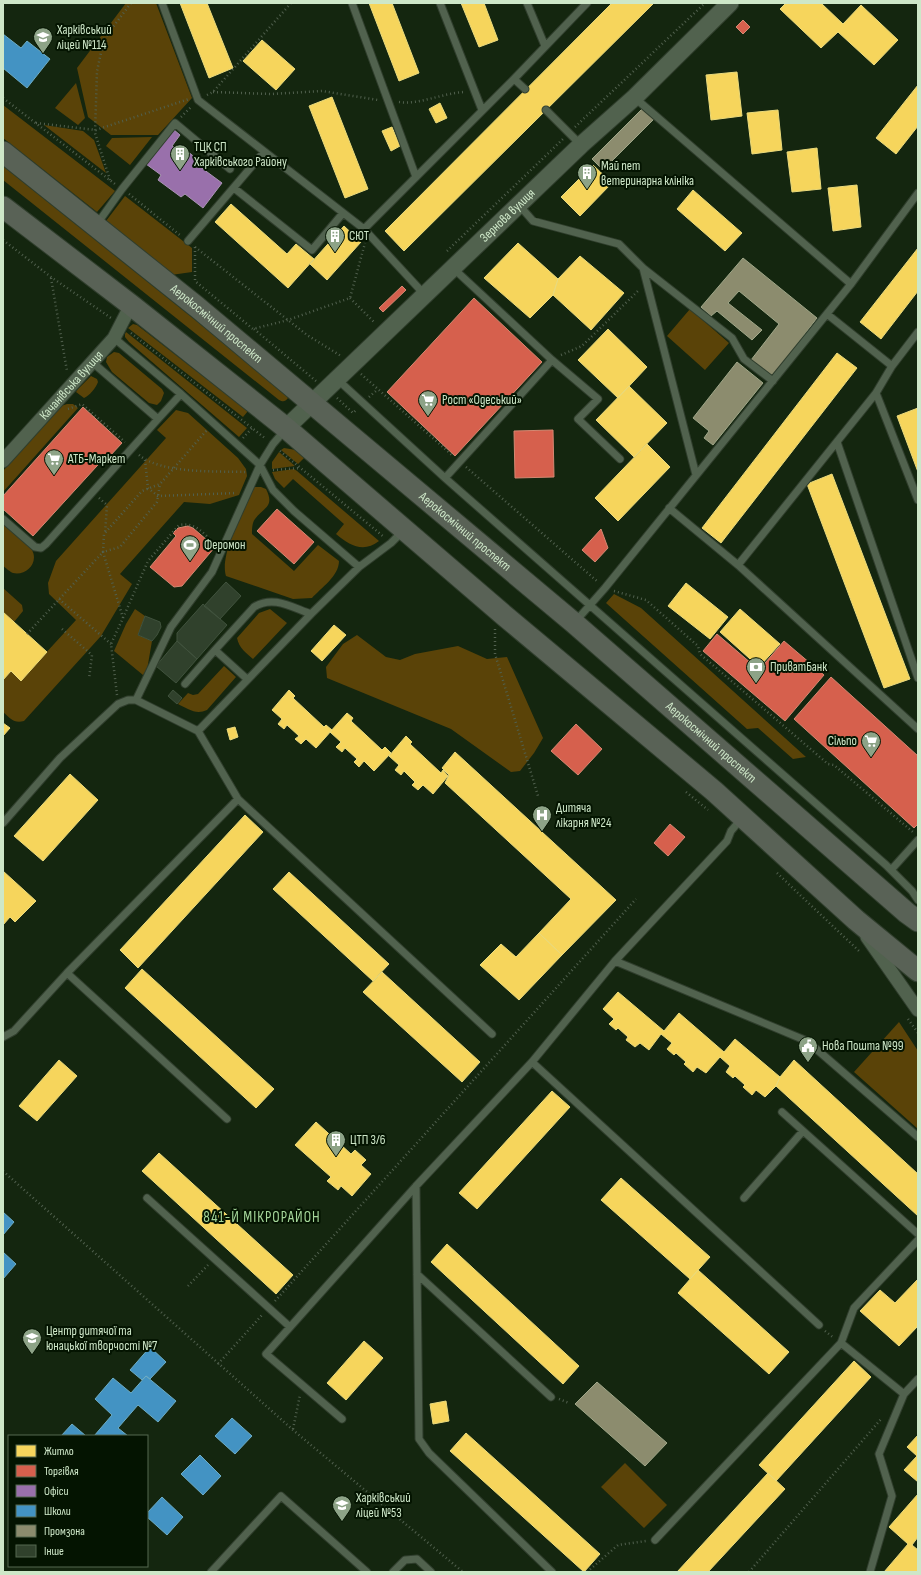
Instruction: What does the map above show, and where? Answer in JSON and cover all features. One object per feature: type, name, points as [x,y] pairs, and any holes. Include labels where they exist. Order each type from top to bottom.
[{"type":"main road","name":"Аерокосмічний проспект","points":[[3,152],[197,307],[574,623],[918,921]]},
{"type":"main road","points":[[3,207],[131,305],[286,428],[398,536],[506,617],[743,817],[856,920],[918,971]]},
{"type":"street","name":"Зернова вулиця","points":[[286,428],[338,380],[452,268],[634,98],[730,3]]},
{"type":"street","name":"Качанівська вулиця","points":[[3,461],[114,338],[131,305]]},
{"type":"street","points":[[856,920],[918,1010]]},
{"type":"lane","points":[[162,3],[197,98],[366,231],[424,295]]},
{"type":"lane","points":[[352,3],[416,177]]},
{"type":"lane","points":[[440,3],[482,110]]},
{"type":"lane","points":[[527,3],[545,46]]},
{"type":"lane","points":[[366,231],[416,177],[514,79],[587,3]]},
{"type":"lane","points":[[514,79],[525,89]]},
{"type":"lane","points":[[634,98],[851,284]]},
{"type":"lane","points":[[546,110],[581,146]]},
{"type":"lane","points":[[95,226],[122,189],[175,123],[230,169]]},
{"type":"lane","points":[[188,241],[264,152]]},
{"type":"lane","points":[[234,188],[312,250],[343,212]]},
{"type":"lane","points":[[574,623],[851,284],[918,193]]},
{"type":"lane","points":[[519,205],[533,221],[619,244],[643,268],[732,338],[744,359],[773,381]]},
{"type":"lane","points":[[452,268],[552,360],[598,399],[578,419],[620,459]]},
{"type":"lane","points":[[643,268],[696,475]]},
{"type":"lane","points":[[827,314],[892,366]]},
{"type":"lane","points":[[738,565],[876,393],[892,366],[918,332]]},
{"type":"lane","points":[[114,338],[181,394],[260,465],[273,490],[294,511],[359,567]]},
{"type":"lane","points":[[445,478],[552,360]]},
{"type":"lane","points":[[92,362],[158,418]]},
{"type":"lane","points":[[338,380],[445,478],[891,870],[918,900]]},
{"type":"lane","points":[[876,393],[918,500]]},
{"type":"lane","points":[[3,519],[35,547],[41,548],[181,394]]},
{"type":"lane","points":[[136,700],[171,628],[212,572],[260,465],[273,444],[286,428]]},
{"type":"lane","points":[[837,442],[918,678]]},
{"type":"lane","points":[[669,508],[738,565],[918,728]]},
{"type":"lane","points":[[198,731],[247,679],[359,567],[398,536]]},
{"type":"lane","points":[[185,684],[254,607],[261,602],[279,602],[311,614]]},
{"type":"lane","points":[[215,650],[247,679]]},
{"type":"lane","points":[[3,823],[60,758],[118,704],[128,700],[136,700],[198,731],[238,799],[492,1034]]},
{"type":"lane","points":[[3,1036],[14,1031],[67,973],[238,799]]},
{"type":"lane","points":[[342,1419],[266,1354],[416,1186],[532,1062],[615,961],[727,841],[731,831],[743,817]]},
{"type":"lane","points":[[891,870],[918,840]]},
{"type":"lane","points":[[615,961],[807,1041],[918,1137]]},
{"type":"lane","points":[[67,973],[227,1119]]},
{"type":"lane","points":[[532,1062],[819,1325]]},
{"type":"lane","points":[[782,1112],[918,1234]]},
{"type":"lane","points":[[744,1198],[803,1131]]},
{"type":"lane","points":[[416,1186],[419,1439],[428,1453],[552,1572]]},
{"type":"lane","points":[[147,1198],[290,1327]]},
{"type":"lane","points":[[655,1540],[841,1343],[854,1308],[918,1240]]},
{"type":"lane","points":[[417,1274],[551,1397]]},
{"type":"lane","points":[[841,1343],[904,1394]]},
{"type":"lane","points":[[870,1572],[892,1496],[878,1454],[904,1394],[918,1379]]},
{"type":"lane","points":[[211,1572],[281,1496],[367,1572]]},
{"type":"lane","points":[[393,1572],[405,1560],[417,1559],[431,1572]]},
{"type":"path","points":[[110,180],[96,130],[97,71],[104,39],[131,3]]},
{"type":"path","points":[[213,92],[291,3]]},
{"type":"path","points":[[35,123],[96,130],[213,92],[271,94],[322,91],[402,103],[452,92],[475,92]]},
{"type":"path","points":[[175,123],[197,98]]},
{"type":"path","points":[[350,298],[366,231]]},
{"type":"path","points":[[3,240],[51,277],[120,325],[273,444],[398,536]]},
{"type":"path","points":[[195,247],[195,281],[253,329],[288,320],[350,298]]},
{"type":"path","points":[[51,277],[68,377],[67,390]]},
{"type":"path","points":[[552,360],[582,346],[647,283]]},
{"type":"path","points":[[350,298],[374,322]]},
{"type":"path","points":[[64,411],[82,404],[145,460],[173,469],[250,472]]},
{"type":"path","points":[[104,534],[142,490],[160,484],[209,428]]},
{"type":"path","points":[[145,460],[148,488],[158,496],[248,493]]},
{"type":"path","points":[[27,634],[102,552],[120,546],[157,502],[160,484]]},
{"type":"path","points":[[107,505],[102,552],[123,618]]},
{"type":"path","points":[[118,704],[112,644],[148,561],[179,525],[194,525],[222,550]]},
{"type":"path","points":[[59,599],[112,644]]},
{"type":"path","points":[[62,629],[92,656],[89,679]]},
{"type":"path","points":[[500,634],[494,629],[495,654],[538,796]]},
{"type":"path","points":[[681,787],[711,813]]},
{"type":"path","points":[[772,869],[863,955]]},
{"type":"path","points":[[218,1364],[636,899]]},
{"type":"path","points":[[905,1014],[918,1033]]},
{"type":"path","points":[[3,1171],[293,1430],[462,1572]]},
{"type":"path","points":[[188,1286],[210,1263]]},
{"type":"path","points":[[819,1325],[841,1343]]},
{"type":"path","points":[[293,1430],[302,1385]]},
{"type":"path","points":[[749,1572],[883,1417]]},
{"type":"path","points":[[587,1572],[618,1545],[655,1540]]},
{"type":"shaded area","points":[[126,3],[156,3],[192,98],[158,135],[111,135],[88,117],[77,68]]},
{"type":"shaded area","points":[[76,83],[85,118],[78,125],[55,108]]},
{"type":"shaded area","points":[[3,105],[115,191],[97,212],[3,138]]},
{"type":"shaded area","points":[[44,125],[83,131],[94,140],[106,173]]},
{"type":"shaded area","points":[[152,137],[130,165],[106,146],[112,138]]},
{"type":"shaded area","points":[[3,166],[285,392],[288,398],[284,401],[279,400],[3,180]]},
{"type":"shaded area","points":[[125,196],[192,248],[192,272],[171,275],[106,221]]},
{"type":"shaded area","points":[[690,309],[729,343],[705,370],[667,336]]},
{"type":"shaded area","points":[[133,324],[137,325],[248,411],[243,417],[128,328]]},
{"type":"shaded area","points":[[126,332],[247,428],[239,437],[129,342],[125,337]]},
{"type":"shaded area","points":[[114,352],[119,353],[162,389],[164,393],[161,401],[157,405],[149,403],[112,372],[106,362],[107,357]]},
{"type":"shaded area","points":[[91,376],[97,379],[98,382],[92,392],[84,398],[76,392]]},
{"type":"shaded area","points":[[73,404],[78,408],[3,492],[3,471],[61,406]]},
{"type":"shaded area","points":[[176,410],[188,413],[238,458],[246,469],[247,476],[239,495],[210,504],[184,502],[120,574],[132,584],[101,636],[24,721],[17,722],[12,720],[3,712],[3,680],[11,671],[21,680],[76,620],[49,594],[48,583],[56,561],[166,438],[157,430]]},
{"type":"shaded area","points":[[284,448],[296,450],[305,457],[298,464],[281,450]]},
{"type":"shaded area","points":[[279,452],[295,466],[272,469],[272,462]]},
{"type":"shaded area","points":[[294,469],[379,541],[368,547],[362,547],[352,545],[336,534],[344,524],[293,479],[284,488],[275,479],[272,472]]},
{"type":"shaded area","points":[[254,487],[266,489],[269,503],[254,521],[252,526],[252,534],[294,571],[318,545],[339,561],[333,577],[312,598],[293,599],[226,576],[226,556],[229,544]]},
{"type":"shaded area","points":[[3,522],[32,550],[34,560],[30,568],[27,570],[13,573],[3,566]]},
{"type":"shaded area","points":[[3,588],[22,605],[23,611],[14,622],[3,612]]},
{"type":"shaded area","points":[[614,594],[641,608],[806,757],[793,759],[758,728],[747,729],[606,603]]},
{"type":"shaded area","points":[[135,609],[145,616],[138,635],[152,641],[147,670],[143,675],[114,651],[126,624]]},
{"type":"shaded area","points":[[270,609],[287,623],[253,659],[241,647],[237,638],[259,613]]},
{"type":"shaded area","points":[[357,635],[386,657],[400,660],[415,654],[458,646],[487,659],[507,657],[543,738],[534,753],[520,771],[511,772],[451,729],[327,678],[326,667],[343,644]]},
{"type":"shaded area","points":[[224,666],[236,677],[207,710],[196,712],[178,704],[188,693],[193,695],[198,694]]},
{"type":"shaded area","points":[[899,1022],[918,1051],[918,1129],[854,1072]]},
{"type":"shaded area","points":[[625,1463],[667,1505],[644,1528],[601,1487]]},
{"type":"building: Житло","points":[[180,3],[207,3],[233,68],[209,78]]},
{"type":"building: Житло","points":[[369,3],[392,3],[419,73],[399,81]]},
{"type":"building: Житло","points":[[461,3],[484,3],[498,40],[479,47]]},
{"type":"building: Житло","points":[[612,3],[654,3],[404,251],[385,231]]},
{"type":"building: Житло","points":[[786,3],[821,3],[843,24],[861,5],[898,40],[874,65],[838,32],[821,48],[780,9]]},
{"type":"building: Житло","points":[[262,40],[295,69],[276,90],[243,61]]},
{"type":"building: Житло","points":[[737,72],[742,116],[711,120],[706,75]]},
{"type":"building: Житло","points":[[918,85],[918,126],[896,154],[876,138]]},
{"type":"building: Житло","points":[[332,97],[368,189],[345,198],[309,106]]},
{"type":"building: Житло","points":[[440,103],[447,118],[436,123],[429,109]]},
{"type":"building: Житло","points":[[778,110],[782,150],[752,154],[747,113]]},
{"type":"building: Житло","points":[[392,127],[400,146],[391,151],[382,131]]},
{"type":"building: Житло","points":[[817,148],[821,189],[792,192],[787,152]]},
{"type":"building: Житло","name":"Май пет ветеринарна клініка","points":[[593,165],[612,183],[580,216],[561,197]]},
{"type":"building: Житло","points":[[857,185],[861,227],[833,231],[828,188]]},
{"type":"building: Житло","points":[[693,190],[742,233],[725,251],[677,209]]},
{"type":"building: Житло","points":[[231,204],[287,254],[296,244],[314,259],[288,288],[215,222]]},
{"type":"building: Житло","name":"СЮТ","points":[[344,226],[361,242],[327,280],[310,264]]},
{"type":"building: Житло","points":[[518,243],[558,279],[553,295],[530,318],[484,278]]},
{"type":"building: Житло","points":[[918,248],[918,291],[881,339],[860,322]]},
{"type":"building: Житло","points":[[580,256],[624,293],[591,330],[553,295],[558,279]]},
{"type":"building: Житло","points":[[608,329],[647,367],[618,398],[578,360]]},
{"type":"building: Житло","points":[[837,353],[857,368],[721,543],[702,528]]},
{"type":"building: Житло","points":[[629,386],[667,423],[634,457],[596,420]]},
{"type":"building: Житло","points":[[918,408],[918,472],[897,416]]},
{"type":"building: Житло","points":[[647,444],[670,467],[618,521],[595,498]]},
{"type":"building: Житло","points":[[832,474],[910,679],[884,688],[807,484]]},
{"type":"building: Житло","points":[[686,583],[728,617],[710,639],[668,606]]},
{"type":"building: Житло","points":[[740,609],[780,644],[759,667],[720,632]]},
{"type":"building: Житло","points":[[3,612],[47,652],[21,681],[11,671],[3,680]]},
{"type":"building: Житло","points":[[334,625],[346,635],[322,661],[311,651]]},
{"type":"building: Житло","points":[[289,690],[295,696],[293,698],[324,727],[326,725],[332,730],[316,748],[306,739],[301,744],[295,739],[299,736],[287,725],[284,729],[278,724],[282,719],[272,710]]},
{"type":"building: Житло","points":[[347,713],[353,718],[351,721],[382,750],[385,747],[391,753],[374,771],[364,761],[359,767],[354,762],[357,759],[345,748],[342,752],[336,747],[341,742],[330,732]]},
{"type":"building: Житло","points":[[3,723],[10,728],[3,736]]},
{"type":"building: Житло","points":[[235,727],[238,737],[230,740],[227,729]]},
{"type":"building: Житло","points":[[406,736],[412,742],[410,744],[441,773],[443,770],[448,776],[433,794],[423,785],[418,790],[412,785],[415,782],[404,771],[401,775],[395,770],[399,765],[389,756]]},
{"type":"building: Житло","points":[[455,752],[616,900],[562,955],[539,933],[571,899],[445,783],[449,775],[442,768]]},
{"type":"building: Житло","points":[[70,774],[98,800],[43,861],[14,836]]},
{"type":"building: Житло","points":[[245,815],[263,832],[138,968],[120,950]]},
{"type":"building: Житло","points":[[3,871],[36,901],[15,922],[10,917],[3,925]]},
{"type":"building: Житло","points":[[289,872],[389,964],[373,981],[273,889]]},
{"type":"building: Житло","points":[[539,933],[562,955],[519,1000],[480,965],[501,944],[516,957]]},
{"type":"building: Житло","points":[[142,969],[274,1089],[256,1108],[125,988]]},
{"type":"building: Житло","points":[[382,972],[480,1062],[462,1082],[363,992]]},
{"type":"building: Житло","points":[[618,992],[664,1031],[679,1013],[724,1052],[735,1039],[780,1077],[776,1086],[765,1097],[756,1090],[752,1095],[743,1087],[745,1085],[735,1076],[733,1078],[726,1072],[730,1066],[720,1057],[706,1073],[697,1067],[693,1072],[684,1064],[686,1062],[676,1053],[674,1055],[667,1049],[672,1043],[661,1034],[649,1050],[640,1043],[635,1047],[626,1040],[628,1037],[618,1028],[616,1030],[609,1024],[614,1019],[603,1009]]},
{"type":"building: Житло","points":[[59,1060],[77,1076],[37,1121],[19,1106]]},
{"type":"building: Житло","points":[[794,1060],[918,1174],[918,1216],[776,1086],[780,1077]]},
{"type":"building: Житло","points":[[552,1091],[570,1107],[477,1209],[459,1193]]},
{"type":"building: Житло","name":"ЦТП 3/6","points":[[316,1122],[351,1154],[355,1150],[366,1160],[361,1165],[371,1174],[352,1196],[341,1186],[338,1190],[327,1181],[331,1177],[295,1145]]},
{"type":"building: Житло","points":[[159,1153],[293,1275],[276,1294],[142,1171]]},
{"type":"building: Житло","points":[[621,1178],[710,1257],[690,1279],[601,1200]]},
{"type":"building: Житло","points":[[447,1244],[579,1366],[563,1384],[431,1262]]},
{"type":"building: Житло","points":[[698,1270],[789,1352],[769,1374],[678,1293]]},
{"type":"building: Житло","points":[[918,1279],[918,1326],[899,1346],[860,1311],[880,1290],[895,1303]]},
{"type":"building: Житло","points":[[364,1341],[383,1358],[346,1400],[327,1383]]},
{"type":"building: Житло","points":[[854,1361],[871,1377],[776,1481],[759,1465]]},
{"type":"building: Житло","points":[[446,1401],[449,1421],[433,1424],[430,1404]]},
{"type":"building: Житло","points":[[466,1433],[600,1554],[584,1572],[450,1451]]},
{"type":"building: Житло","points":[[918,1435],[918,1482],[904,1470],[917,1456],[907,1447]]},
{"type":"building: Житло","points":[[768,1473],[785,1489],[708,1572],[677,1572]]},
{"type":"building: Житло","points":[[918,1494],[918,1537],[912,1545],[918,1550],[918,1572],[884,1572],[908,1544],[889,1527]]},
{"type":"building: Торгівля","points":[[743,20],[750,27],[743,34],[736,27]]},
{"type":"building: Торгівля","points":[[402,286],[406,290],[383,312],[379,308]]},
{"type":"building: Торгівля","points":[[474,298],[542,362],[455,456],[387,392]]},
{"type":"building: Торгівля","name":"АТБ-Маркет","points":[[83,407],[122,443],[109,457],[107,455],[33,536],[3,509],[3,496]]},
{"type":"building: Торгівля","points":[[553,430],[554,477],[515,478],[514,431]]},
{"type":"building: Торгівля","points":[[277,509],[314,542],[294,564],[257,531]]},
{"type":"building: Торгівля","points":[[188,526],[193,528],[215,547],[182,586],[174,587],[150,567],[176,536],[173,533],[178,528]]},
{"type":"building: Торгівля","points":[[601,529],[608,548],[595,562],[582,550]]},
{"type":"building: Торгівля","points":[[717,634],[759,670],[784,641],[824,675],[785,721],[703,651]]},
{"type":"building: Торгівля","points":[[831,677],[918,756],[918,824],[914,828],[794,719]]},
{"type":"building: Торгівля","points":[[576,724],[602,749],[578,775],[551,751]]},
{"type":"building: Торгівля","points":[[670,824],[685,837],[668,856],[654,843]]},
{"type":"building: Офіси","name":"ТЦК СП Харківського Району","points":[[173,129],[180,135],[172,146],[185,155],[187,151],[202,163],[199,166],[222,183],[203,208],[185,194],[181,197],[158,180],[161,175],[146,164]]},
{"type":"building: Школи","points":[[3,34],[21,48],[27,41],[50,59],[27,88],[3,68]]},
{"type":"building: Школи","points":[[3,1212],[14,1222],[3,1235]]},
{"type":"building: Школи","points":[[3,1252],[16,1264],[3,1279]]},
{"type":"building: Школи","points":[[150,1347],[166,1362],[150,1379],[146,1376],[142,1380],[130,1370]]},
{"type":"building: Школи","points":[[146,1376],[176,1401],[158,1422],[138,1405],[118,1428],[127,1435],[95,1435],[112,1415],[95,1399],[113,1378],[131,1393]]},
{"type":"building: Школи","points":[[232,1418],[252,1436],[235,1454],[215,1436]]},
{"type":"building: Школи","points":[[72,1424],[85,1435],[62,1435]]},
{"type":"building: Школи","points":[[200,1455],[221,1476],[203,1495],[181,1474]]},
{"type":"building: Школи","points":[[162,1497],[183,1517],[167,1535],[148,1518],[148,1512]]},
{"type":"building: Промзона","points":[[643,108],[654,119],[603,170],[592,159]]},
{"type":"building: Промзона","points":[[743,258],[817,318],[773,376],[751,360],[779,324],[739,291],[728,303],[762,330],[752,340],[717,311],[711,316],[701,307]]},
{"type":"building: Промзона","points":[[737,362],[763,383],[713,445],[704,438],[709,431],[693,418]]},
{"type":"building: Промзона","points":[[597,1382],[667,1443],[645,1466],[575,1404]]},
{"type":"building: Інше","points":[[226,582],[241,596],[220,619],[204,606]]},
{"type":"building: Інше","points":[[203,604],[227,625],[197,659],[177,641],[177,633]]},
{"type":"building: Інше","points":[[145,616],[160,622],[161,627],[152,641],[138,635]]},
{"type":"building: Інше","points":[[177,641],[197,659],[176,683],[156,666]]},
{"type":"building: Інше","points":[[173,690],[182,698],[177,704],[168,696]]},
{"type":"place","name":"Харківський ліцей №114","points":[[43,54]]},
{"type":"place","name":"ТЦК СП Харківського Району","points":[[180,171]]},
{"type":"place","name":"Май пет ветеринарна клініка","points":[[587,190]]},
{"type":"place","name":"СЮТ","points":[[335,253]]},
{"type":"place","name":"Рост «Одеський»","points":[[428,417]]},
{"type":"place","name":"АТБ-Маркет","points":[[54,476]]},
{"type":"place","name":"Феромон","points":[[190,562]]},
{"type":"place","name":"ПриватБанк","points":[[756,684]]},
{"type":"place","name":"Сільпо","points":[[871,758]]},
{"type":"place","name":"Дитяча лікарня №24","points":[[542,832]]},
{"type":"place","name":"Нова Пошта №99","points":[[808,1063]]},
{"type":"place","name":"ЦТП 3/6","points":[[336,1157]]},
{"type":"place","name":"Центр дитячої та юнацької творчості №7","points":[[32,1355]]},
{"type":"place","name":"Харківський ліцей №53","points":[[342,1522]]},
{"type":"district","name":"841-Й МІКРОРАЙОН","points":[[262,1217]]}]
